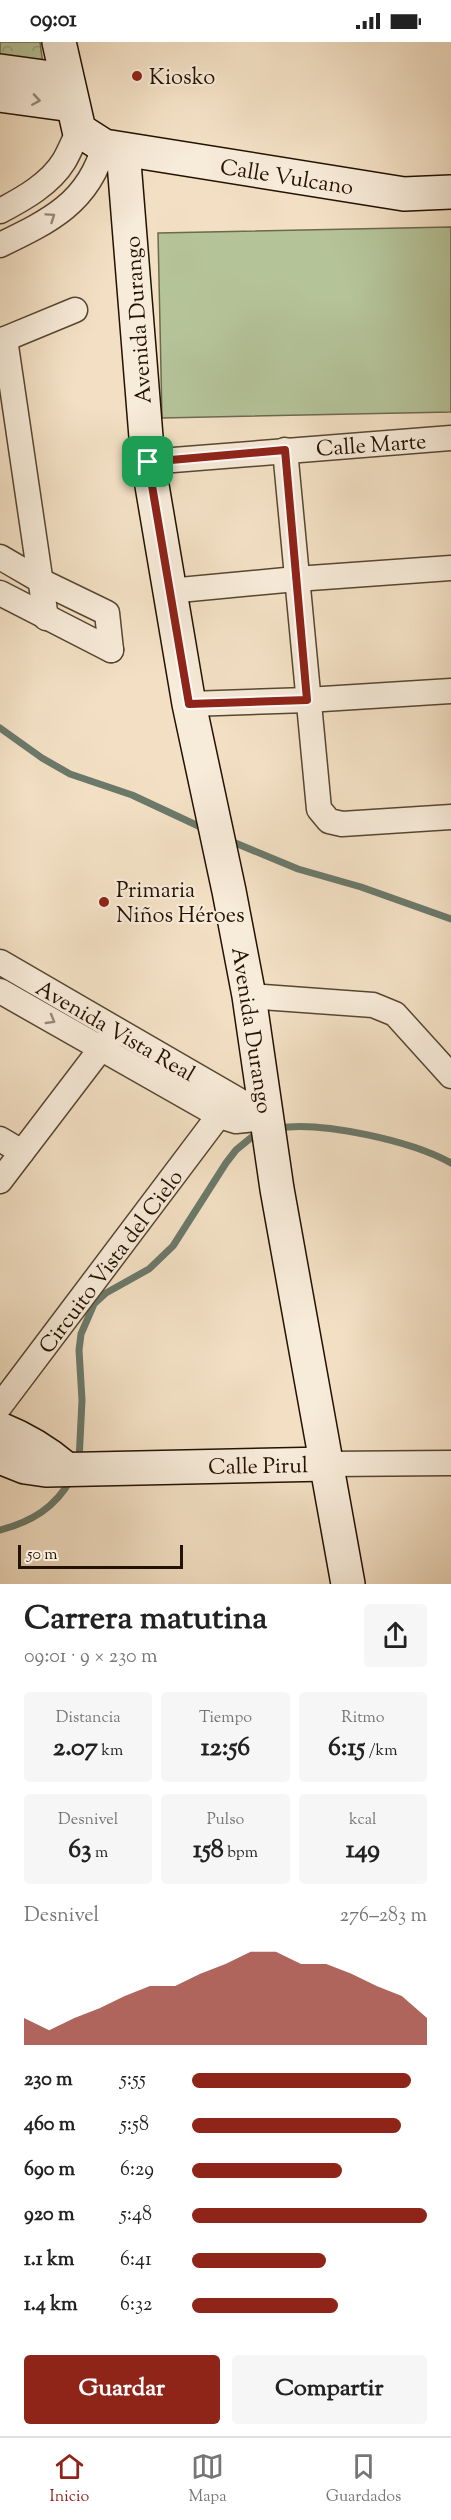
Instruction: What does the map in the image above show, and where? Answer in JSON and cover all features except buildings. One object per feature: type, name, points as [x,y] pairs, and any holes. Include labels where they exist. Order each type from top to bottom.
[{"type":"street","name":"Avenida Durango","points":[[59,42],[89,122],[189,704],[230,891],[249,996],[277,1189],[348,1584]]},
{"type":"street","points":[[0,71],[89,122],[98,166],[91,180],[76,199],[34,227],[0,245]]},
{"type":"street","points":[[0,95],[89,122]]},
{"type":"street","points":[[0,211],[22,199],[46,181],[64,162],[89,122]]},
{"type":"street","name":"Calle Vulcano","points":[[89,122],[404,194],[451,192]]},
{"type":"street","points":[[46,618],[43,582],[2,340],[75,310]]},
{"type":"street","name":"Calle Marte","points":[[148,462],[451,438]]},
{"type":"street","points":[[285,450],[307,700],[320,809],[329,821],[342,824],[451,818]]},
{"type":"street","points":[[0,557],[43,582],[107,613],[111,650],[0,593]]},
{"type":"street","points":[[169,591],[451,568]]},
{"type":"street","points":[[189,704],[307,700],[451,691]]},
{"type":"street","name":"Avenida Vista Real","points":[[0,962],[115,1030],[226,1107]]},
{"type":"street","name":"Avenida Vista Real","points":[[0,991],[100,1049],[226,1107],[256,1109],[267,1118]]},
{"type":"street","points":[[249,996],[373,1005],[395,1014],[451,1076]]},
{"type":"street","points":[[0,1181],[115,1030]]},
{"type":"street","name":"Circuito Vista del Cielo","points":[[0,1406],[226,1107]]},
{"type":"street","points":[[0,1139],[22,1152]]},
{"type":"street","points":[[0,1429],[22,1438],[76,1468]]},
{"type":"street","name":"Calle Pirul","points":[[0,1457],[25,1467],[46,1470],[451,1463]]},
{"type":"green space","points":[[0,42],[40,42],[43,65],[0,59]]},
{"type":"green space","points":[[451,227],[451,412],[162,418],[158,233]]},
{"type":"waterway","points":[[0,728],[42,758],[70,774],[132,795],[207,830]]},
{"type":"waterway","points":[[228,840],[298,869],[361,887],[451,919]]},
{"type":"waterway","points":[[278,1128],[318,1127],[342,1130],[391,1140],[451,1163]]},
{"type":"waterway","points":[[79,1461],[82,1400],[79,1350],[81,1334],[94,1304],[106,1293],[149,1269],[173,1246],[226,1163],[236,1150],[258,1132]]},
{"type":"waterway","points":[[0,1530],[22,1523],[50,1506],[71,1479]]},
{"type":"place","name":"Kiosko","points":[[137,76]]},
{"type":"place","name":"Primaria Niños Héroes","points":[[104,902]]},
{"type":"route","points":[[285,450],[307,700],[189,704],[148,462],[285,450]]}]
